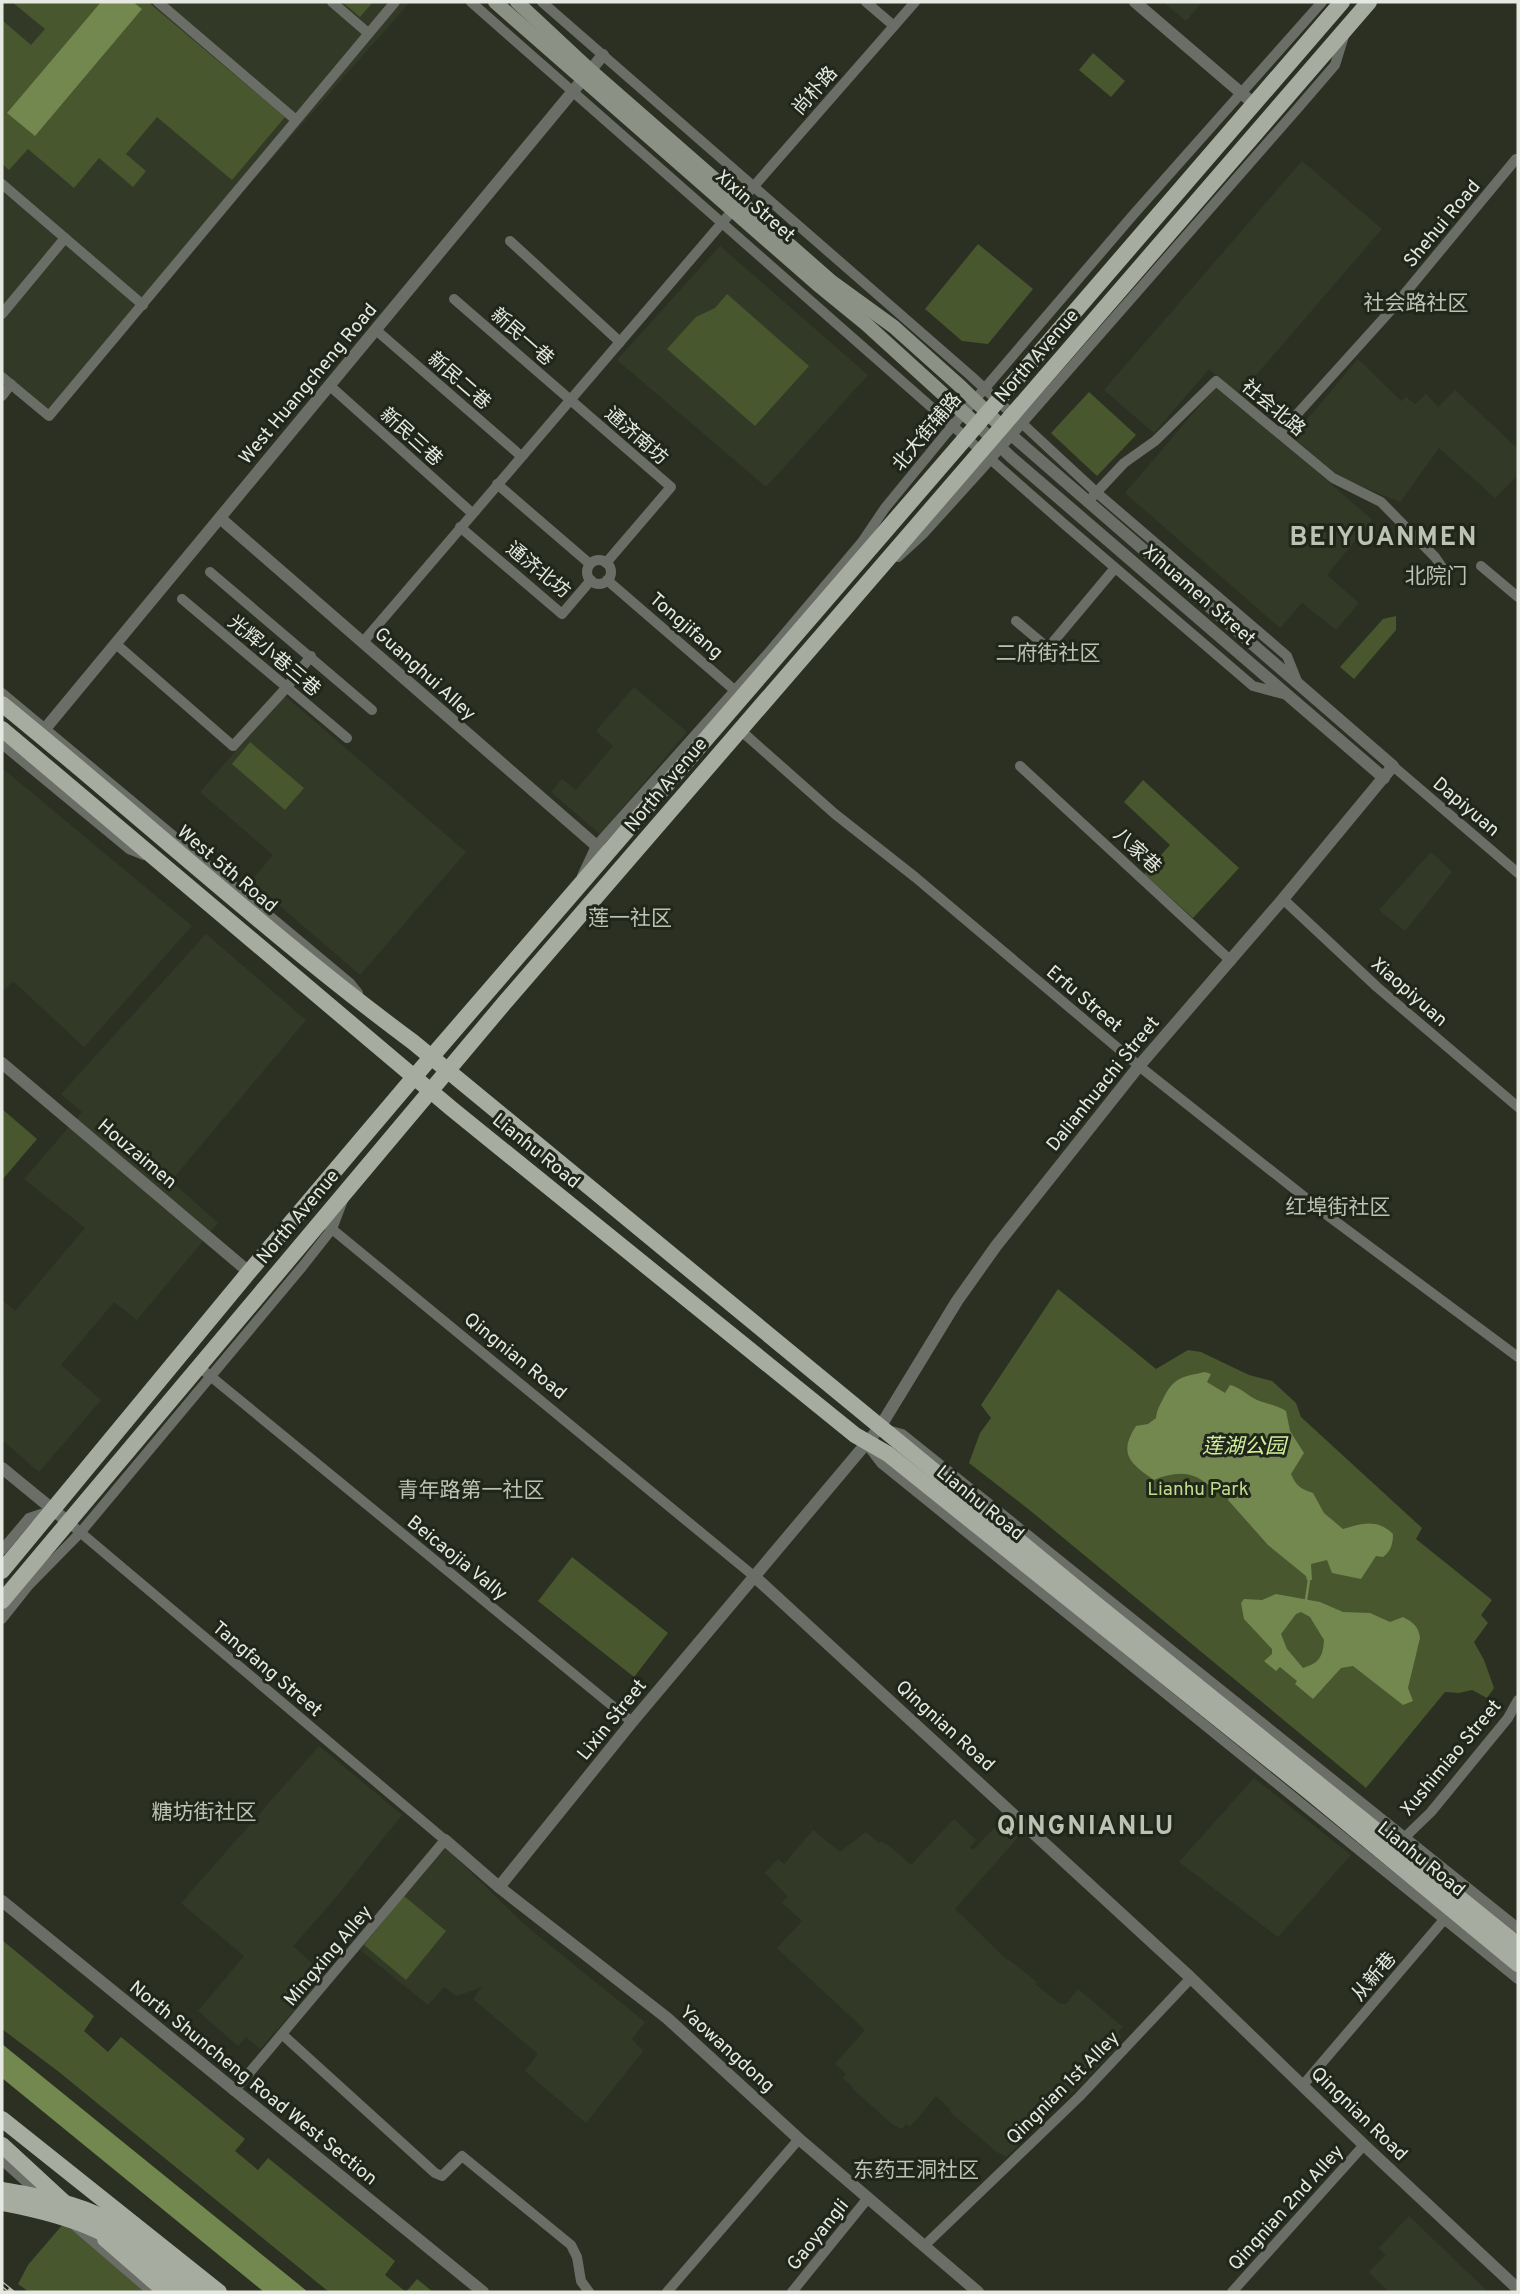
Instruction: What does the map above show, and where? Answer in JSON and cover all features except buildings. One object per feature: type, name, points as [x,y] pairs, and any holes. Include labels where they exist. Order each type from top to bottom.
[{"type":"main road","name":"Xixin Street","points":[[495,2],[586,75]]},
{"type":"main road","name":"Xixin Street","points":[[517,2],[586,75],[732,211],[866,324],[964,413],[982,419],[1002,437]]},
{"type":"main road","name":"North Avenue","points":[[2,1571],[249,1272],[573,895],[601,850],[982,419],[1248,99],[1342,2]]},
{"type":"main road","name":"North Avenue","points":[[2,1601],[74,1527],[326,1224],[349,1186],[603,890],[1002,437],[1368,2]]},
{"type":"main road","name":"Xixin Street","points":[[732,211],[894,327],[975,400],[982,419]]},
{"type":"main road","name":"West 5th Road","points":[[2,704],[42,732],[267,928],[431,1058]]},
{"type":"main road","name":"West 5th Road","points":[[2,729],[415,1076]]},
{"type":"main road","name":"Lianhu Road","points":[[431,1058],[1392,1851],[1457,1904],[1518,1945]]},
{"type":"main road","name":"Lianhu Road","points":[[415,1076],[866,1443],[888,1454],[1392,1851]]},
{"type":"main road","name":"Lianhu Road","points":[[1457,1904],[1518,1964]]},
{"type":"main road","points":[[2,2119],[219,2292]]},
{"type":"main road","points":[[2,2145],[166,2292]]},
{"type":"main road","points":[[2,2190],[54,2200],[105,2218],[205,2292]]},
{"type":"main road","points":[[2,2203],[51,2213],[98,2231],[143,2259],[185,2292]]},
{"type":"street","points":[[158,2],[296,120]]},
{"type":"street","points":[[332,2],[368,33]]},
{"type":"street","points":[[2,377],[49,416],[395,2]]},
{"type":"street","points":[[471,2],[572,91],[732,211],[953,425],[982,419]]},
{"type":"street","points":[[542,2],[985,389],[982,419]]},
{"type":"street","points":[[866,2],[894,26]]},
{"type":"street","name":"尚朴路","points":[[363,642],[915,2]]},
{"type":"street","points":[[1135,2],[1248,99]]},
{"type":"street","name":"北大街辅路","points":[[739,694],[953,425],[1133,215],[1248,99],[1322,2]]},
{"type":"street","name":"West Huangcheng Road","points":[[42,732],[603,55]]},
{"type":"street","name":"Shehui Road","points":[[1280,433],[1392,309],[1516,159]]},
{"type":"street","points":[[2,184],[143,305]]},
{"type":"street","points":[[2,314],[65,238]]},
{"type":"street","points":[[510,241],[620,342]]},
{"type":"street","name":"新民一巷","points":[[454,299],[570,400]]},
{"type":"street","name":"新民二巷","points":[[376,330],[521,456]]},
{"type":"street","name":"社会北路","points":[[1092,497],[1124,463],[1154,441],[1216,381],[1332,478],[1381,502],[1435,557],[1444,570]]},
{"type":"street","points":[[2,396],[11,384]]},
{"type":"street","name":"新民三巷","points":[[329,385],[472,513]]},
{"type":"street","name":"通济南坊","points":[[570,400],[670,487],[606,563]]},
{"type":"street","points":[[982,419],[1002,437],[1115,568],[1253,685],[1288,695]]},
{"type":"street","name":"Xihuamen Street","points":[[1002,437],[1092,497],[1299,685],[1393,766]]},
{"type":"street","name":"Xihuamen Street","points":[[1002,437],[1384,778]]},
{"type":"street","points":[[497,484],[590,564]]},
{"type":"street","name":"Guanghui Alley","points":[[220,518],[601,850]]},
{"type":"street","name":"通济北坊","points":[[460,527],[562,614],[591,580]]},
{"type":"street","points":[[598,560],[606,563],[610,571],[607,580],[599,583],[591,580],[587,572],[590,564],[598,560]]},
{"type":"street","points":[[1481,566],[1518,597]]},
{"type":"street","points":[[1016,621],[1048,648],[1115,568]]},
{"type":"street","points":[[210,572],[372,710]]},
{"type":"street","name":"Tongjifang","points":[[607,580],[739,694]]},
{"type":"street","name":"光辉小巷三巷","points":[[182,598],[347,738]]},
{"type":"street","points":[[116,644],[233,746],[287,687],[311,656]]},
{"type":"street","points":[[2,693],[42,732]]},
{"type":"street","name":"Erfu Street","points":[[742,731],[835,814],[915,877],[1139,1066],[1331,1218],[1518,1357]]},
{"type":"street","points":[[2,744],[129,849],[158,860]]},
{"type":"street","name":"八家巷","points":[[1020,766],[1231,961]]},
{"type":"street","name":"Dalianhuachi Street","points":[[866,1443],[880,1427],[957,1301],[996,1245],[1139,1066],[1231,961],[1393,766]]},
{"type":"street","name":"Dapiyuan","points":[[1393,766],[1518,873]]},
{"type":"street","name":"Xiaopiyuan","points":[[1283,899],[1377,987],[1518,1107]]},
{"type":"street","name":"Houzaimen","points":[[2,1063],[249,1272]]},
{"type":"street","name":"Qingnian Road","points":[[326,1224],[755,1577],[1191,1978],[1518,2289]]},
{"type":"street","name":"Beicaojia Vally","points":[[204,1371],[632,1722]]},
{"type":"street","name":"Lixin Street","points":[[499,1887],[632,1722],[866,1443]]},
{"type":"street","points":[[2,1468],[74,1527],[2,1619]]},
{"type":"street","points":[[2,1550],[29,1518],[53,1510]]},
{"type":"street","name":"Tangfang Street","points":[[74,1527],[445,1840]]},
{"type":"street","name":"Xushimiao Street","points":[[1392,1851],[1430,1812],[1508,1718],[1518,1700]]},
{"type":"street","name":"Yaowangdong","points":[[445,1840],[499,1887],[667,2018],[799,2140],[978,2292]]},
{"type":"street","name":"Mingxing Alley","points":[[234,2091],[445,1840]]},
{"type":"street","points":[[1392,1851],[1457,1904],[1518,1979]]},
{"type":"street","name":"North Shuncheng Road West Section","points":[[2,1901],[483,2292]]},
{"type":"street","points":[[1457,1904],[1518,1928]]},
{"type":"street","name":"从新巷","points":[[1303,2085],[1457,1904]]},
{"type":"street","name":"Qingnian 1st Alley","points":[[924,2246],[1079,2097],[1191,1978]]},
{"type":"street","points":[[283,2035],[435,2173],[442,2176],[462,2156],[559,2234],[575,2251],[579,2274],[589,2292]]},
{"type":"street","points":[[667,2292],[799,2140]]},
{"type":"street","name":"Qingnian 2nd Alley","points":[[1232,2292],[1364,2145]]},
{"type":"street","points":[[2,2160],[152,2292]]},
{"type":"street","name":"Gaoyangli","points":[[792,2292],[868,2198]]},
{"type":"shaded area","points":[[2,2],[410,2],[143,305],[49,416],[2,377]]},
{"type":"shaded area","points":[[1163,2],[1202,2],[1186,21]]},
{"type":"shaded area","points":[[1302,161],[1382,229],[1239,395],[1209,369],[1154,433],[1104,390]]},
{"type":"shaded area","points":[[720,246],[868,375],[766,487],[617,360]]},
{"type":"shaded area","points":[[1358,359],[1401,401],[1406,397],[1415,404],[1426,394],[1438,407],[1455,390],[1518,449],[1518,475],[1495,498],[1439,448],[1400,502],[1341,478],[1293,438]]},
{"type":"shaded area","points":[[1218,384],[1372,520],[1327,575],[1359,603],[1336,630],[1302,603],[1280,628],[1125,493]]},
{"type":"shaded area","points":[[634,687],[687,732],[600,834],[551,792],[562,779],[576,790],[613,746],[596,731]]},
{"type":"shaded area","points":[[284,695],[466,852],[360,975],[251,881],[273,855],[200,792]]},
{"type":"shaded area","points":[[2,768],[192,926],[84,1047],[13,981],[2,992]]},
{"type":"shaded area","points":[[1431,852],[1452,872],[1405,931],[1379,910]]},
{"type":"shaded area","points":[[206,934],[306,1020],[171,1181],[218,1223],[137,1320],[114,1302],[61,1365],[101,1400],[39,1472],[2,1440],[2,1300],[15,1311],[85,1228],[24,1179],[82,1112],[61,1094]]},
{"type":"shaded area","points":[[319,1746],[402,1815],[293,1946],[325,1976],[260,2049],[246,2037],[238,2046],[198,2011],[244,1956],[181,1903]]},
{"type":"shaded area","points":[[1254,1778],[1351,1855],[1278,1937],[1179,1862]]},
{"type":"shaded area","points":[[954,1819],[976,1840],[970,1847],[973,1850],[1003,1819],[1019,1836],[955,1909],[1007,1960],[1037,1982],[1035,1984],[1060,2004],[1066,2004],[1078,1989],[1123,2027],[1118,2032],[1121,2036],[1116,2049],[1058,2106],[1048,2099],[1013,2138],[1020,2144],[1006,2157],[950,2112],[936,2096],[910,2127],[906,2124],[902,2129],[892,2124],[843,2078],[846,2074],[835,2064],[865,2030],[777,1948],[802,1921],[782,1903],[787,1896],[765,1873],[778,1859],[784,1864],[813,1830],[840,1852],[866,1832],[879,1843],[881,1841],[893,1849],[911,1865]]},
{"type":"shaded area","points":[[444,1846],[526,1926],[645,2022],[632,2039],[643,2051],[586,2123],[525,2071],[538,2054],[473,1999],[482,1987],[457,1996],[444,1987],[428,2005],[360,1950]]},
{"type":"shaded area","points":[[1409,2216],[1488,2292],[1389,2292],[1369,2272],[1386,2255],[1379,2248]]},
{"type":"green space","points":[[12,2],[148,2],[285,117],[232,180],[157,117],[126,154],[146,171],[133,187],[99,158],[74,188],[28,149],[9,170],[2,164],[2,20],[31,45],[45,29]]},
{"type":"green space","points":[[342,2],[373,2],[360,17]]},
{"type":"green space","points":[[1093,53],[1125,81],[1111,97],[1079,70]]},
{"type":"green space","points":[[978,244],[1033,289],[988,344],[962,341],[925,309]]},
{"type":"green space","points":[[727,294],[809,366],[755,426],[667,349],[696,317],[715,308]]},
{"type":"green space","points":[[1089,392],[1136,435],[1097,476],[1051,433]]},
{"type":"green space","points":[[1396,616],[1396,630],[1354,679],[1340,667],[1383,619]]},
{"type":"green space","points":[[250,742],[304,788],[285,810],[232,764]]},
{"type":"green space","points":[[1143,780],[1239,868],[1193,918],[1144,874],[1170,845],[1124,802]]},
{"type":"green space","points":[[2,1109],[37,1139],[2,1180]]},
{"type":"green space","name":"Lianhu Park","points":[[1058,1289],[1156,1369],[1188,1350],[1201,1352],[1249,1375],[1272,1381],[1296,1403],[1301,1417],[1422,1528],[1416,1539],[1492,1600],[1481,1615],[1488,1623],[1474,1642],[1494,1688],[1487,1698],[1472,1690],[1445,1692],[1366,1788],[969,1463],[980,1433],[991,1418],[981,1405]]},
{"type":"green space","points":[[572,1557],[668,1633],[634,1677],[538,1601]]},
{"type":"green space","points":[[404,1896],[446,1931],[406,1980],[364,1945]]},
{"type":"green space","points":[[2,1940],[94,2016],[84,2031],[108,2052],[121,2037],[245,2139],[235,2151],[258,2170],[268,2158],[395,2261],[385,2275],[406,2292],[329,2292],[59,2072],[2,2029]]},
{"type":"green space","points":[[64,2223],[145,2292],[29,2292],[18,2284],[28,2265]]},
{"type":"green space","points":[[417,2279],[433,2292],[406,2292]]},
{"type":"water","points":[[101,2],[133,2],[142,9],[35,136],[7,113]]},
{"type":"water","name":"莲湖公园","points":[[1205,1372],[1211,1374],[1207,1382],[1225,1393],[1230,1385],[1234,1386],[1257,1400],[1286,1411],[1290,1431],[1304,1453],[1291,1474],[1299,1486],[1313,1493],[1324,1513],[1343,1529],[1376,1524],[1393,1534],[1388,1552],[1383,1557],[1376,1556],[1361,1579],[1332,1573],[1327,1560],[1311,1564],[1312,1580],[1307,1580],[1306,1576],[1268,1545],[1228,1500],[1230,1495],[1213,1481],[1208,1485],[1195,1477],[1182,1474],[1154,1480],[1133,1463],[1127,1451],[1136,1426],[1148,1424],[1156,1418],[1164,1397],[1176,1381]]},
{"type":"water","points":[[1276,1594],[1320,1602],[1343,1612],[1370,1613],[1390,1622],[1403,1617],[1410,1621],[1417,1628],[1420,1638],[1408,1688],[1413,1701],[1403,1705],[1353,1666],[1341,1668],[1313,1699],[1280,1667],[1276,1671],[1264,1661],[1272,1654],[1272,1649],[1244,1619],[1241,1603],[1244,1599],[1262,1600]],"holes":[[[1301,1612],[1310,1617],[1324,1640],[1319,1658],[1303,1668],[1287,1649],[1281,1634],[1296,1614]]]},
{"type":"water","points":[[2,2044],[308,2292],[264,2292],[2,2078]]},
{"type":"waterway","points":[[1306,1600],[1309,1580]]},
{"type":"railway","points":[[2,2284],[12,2292]]},
{"type":"district","name":"社会路社区","points":[[1416,303]]},
{"type":"district","name":"BEIYUANMEN","points":[[1384,536]]},
{"type":"district","name":"北院门","points":[[1436,576]]},
{"type":"district","name":"二府街社区","points":[[1048,653]]},
{"type":"district","name":"莲一社区","points":[[630,918]]},
{"type":"district","name":"红埠街社区","points":[[1338,1207]]},
{"type":"district","name":"青年路第一社区","points":[[471,1490]]},
{"type":"district","name":"糖坊街社区","points":[[204,1812]]},
{"type":"district","name":"QINGNIANLU","points":[[1086,1825]]},
{"type":"district","name":"东药王洞社区","points":[[916,2170]]}]
